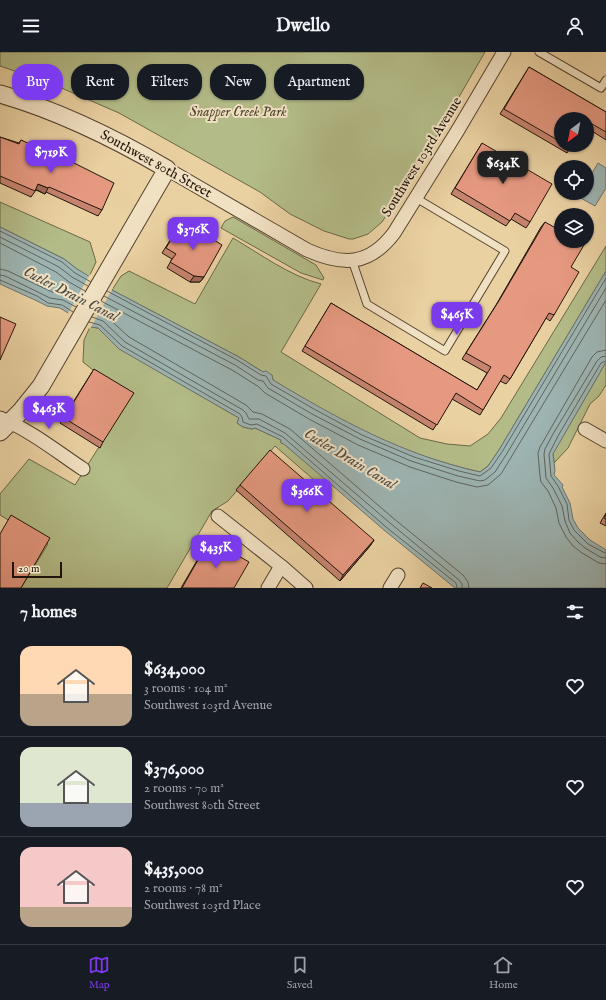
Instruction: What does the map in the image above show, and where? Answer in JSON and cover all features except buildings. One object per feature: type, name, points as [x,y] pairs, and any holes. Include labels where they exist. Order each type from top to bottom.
[{"type":"street","name":"Southwest 103rd Avenue","points":[[352,260],[369,257],[387,242],[458,130],[504,52]]},
{"type":"street","name":"Southwest 80th Street","points":[[0,94],[38,106],[90,127],[118,141],[307,250],[331,259],[352,260]]},
{"type":"street","points":[[83,469],[37,437],[3,424],[41,386],[167,169]]},
{"type":"street","points":[[585,429],[606,441]]},
{"type":"street","points":[[218,516],[306,588]]},
{"type":"street","points":[[268,588],[281,566]]},
{"type":"street","points":[[390,588],[398,575]]},
{"type":"lane","points":[[539,52],[601,88],[606,80]]},
{"type":"lane","points":[[352,260],[367,304],[444,351],[505,251],[416,198]]},
{"type":"green space","name":"Snapper Creek Park","points":[[0,52],[485,52],[430,147],[417,162],[414,173],[382,222],[368,234],[353,239],[324,231],[290,214],[260,192],[119,113],[89,100],[129,100],[129,64],[71,64],[71,92],[63,89],[63,64],[12,64],[12,70],[0,66]]},
{"type":"green space","points":[[0,202],[90,242],[96,262],[89,277],[64,259],[0,227]]},
{"type":"green space","points":[[233,217],[316,265],[324,278],[323,280],[301,273],[221,228],[225,221]]},
{"type":"green space","points":[[233,238],[298,276],[321,284],[281,352],[420,438],[447,444],[470,446],[488,434],[501,418],[606,246],[606,271],[499,450],[488,466],[480,472],[420,455],[363,431],[284,387],[273,380],[272,375],[263,372],[239,357],[112,290],[121,276],[129,271],[195,304]]},
{"type":"green space","points":[[90,327],[98,328],[120,349],[239,418],[237,423],[243,427],[252,429],[255,428],[281,440],[281,443],[327,480],[321,486],[275,446],[228,501],[212,511],[167,588],[21,588],[48,544],[0,515],[0,494],[29,459],[75,485],[133,393],[93,370],[83,362],[84,340]]},
{"type":"green space","points":[[606,362],[606,385],[599,396],[590,404],[568,448],[554,463],[553,453]]},
{"type":"water","points":[[598,163],[606,168],[606,188],[595,206],[584,200],[594,200],[594,170]]},
{"type":"water","name":"Cutler Drain Canal","points":[[0,227],[64,259],[77,269],[112,290],[239,357],[263,372],[266,371],[272,375],[273,380],[323,409],[373,435],[425,456],[480,472],[488,466],[499,450],[606,271],[606,362],[553,454],[555,470],[554,475],[563,485],[562,487],[570,503],[573,519],[578,528],[590,540],[606,550],[606,588],[455,588],[281,443],[281,440],[255,428],[252,429],[243,427],[237,423],[239,418],[119,349],[98,328],[91,327],[60,308],[47,306],[0,284]]},
{"type":"pier","points":[[90,274],[113,288],[90,329],[67,315]]}]
